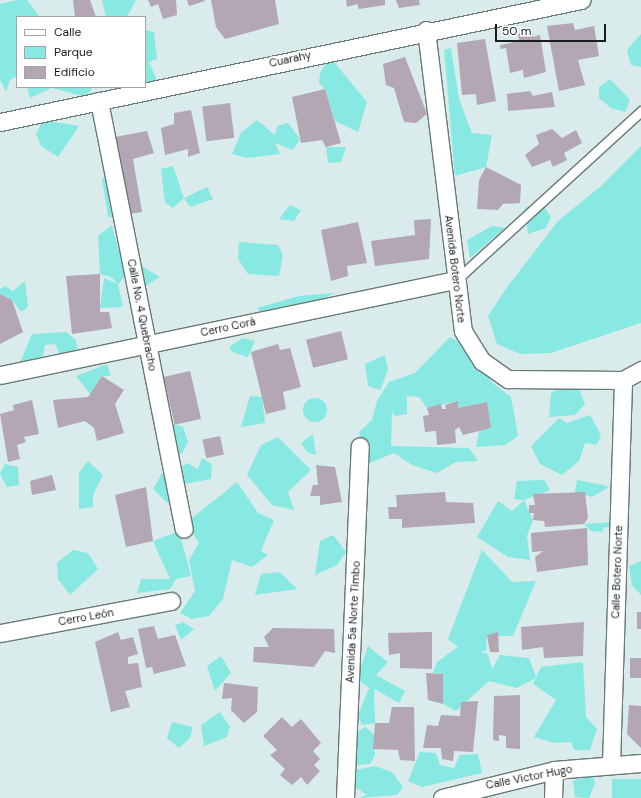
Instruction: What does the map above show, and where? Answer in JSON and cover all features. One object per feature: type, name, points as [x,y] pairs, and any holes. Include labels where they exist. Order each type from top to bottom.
[{"type":"street","name":"Cuarahy","points":[[0,122],[426,30],[581,0]]},
{"type":"street","name":"Avenida Botero Norte","points":[[426,30],[463,331],[482,361],[508,379],[623,380],[641,370]]},
{"type":"street","name":"Calle No. 4 Quebracho","points":[[98,101],[148,343],[184,529]]},
{"type":"street","name":"Cerro Corá","points":[[0,374],[456,280]]},
{"type":"street","name":"Calle Botero Norte","points":[[612,764],[623,380]]},
{"type":"street","name":"Avenida 5a Norte Timbo","points":[[345,798],[360,446]]},
{"type":"street","name":"Cerro León","points":[[0,633],[171,601]]},
{"type":"street","name":"Calle Victor Hugo","points":[[442,798],[554,770],[612,764],[641,763]]},
{"type":"street","points":[[553,798],[554,770]]},
{"type":"lane","points":[[456,280],[641,111]]},
{"type":"green space","points":[[17,0],[27,0],[39,16],[16,16],[16,77],[10,80],[6,92],[0,80],[0,4]]},
{"type":"green space","points":[[102,0],[136,0],[128,16],[106,16]]},
{"type":"green space","points":[[146,30],[154,32],[157,59],[149,62],[160,87],[146,87]]},
{"type":"green space","points":[[641,34],[641,67],[631,65],[627,50]]},
{"type":"green space","points":[[451,48],[459,99],[472,133],[492,135],[486,167],[455,176],[444,50]]},
{"type":"green space","points":[[330,57],[367,102],[358,132],[335,121],[325,89],[319,83],[320,73]]},
{"type":"green space","points":[[610,79],[630,100],[625,112],[611,108],[599,98],[599,87]]},
{"type":"green space","points":[[27,88],[52,88],[30,98]]},
{"type":"green space","points":[[52,88],[92,88],[86,97]]},
{"type":"green space","points":[[43,120],[79,126],[58,157],[41,146],[36,134]]},
{"type":"green space","points":[[257,120],[275,135],[277,126],[288,123],[300,139],[293,150],[275,143],[280,154],[247,158],[232,154],[241,133]]},
{"type":"green space","points":[[641,146],[641,323],[551,353],[520,354],[497,344],[488,316],[505,290],[558,221],[601,186]]},
{"type":"green space","points":[[326,147],[346,147],[341,162],[328,163]]},
{"type":"green space","points":[[173,166],[184,198],[173,208],[165,203],[161,169]]},
{"type":"green space","points":[[114,176],[122,216],[108,217],[102,178]]},
{"type":"green space","points":[[207,187],[213,199],[190,207],[184,198]]},
{"type":"green space","points":[[541,202],[551,217],[546,228],[528,234],[525,208]]},
{"type":"green space","points":[[290,205],[301,210],[294,221],[279,219]]},
{"type":"green space","points":[[112,225],[125,275],[118,285],[123,307],[100,308],[104,278],[118,284],[111,277],[100,274],[98,236]]},
{"type":"green space","points":[[492,226],[505,228],[470,258],[467,240]]},
{"type":"green space","points":[[239,242],[278,245],[283,255],[279,276],[248,274],[238,259]]},
{"type":"green space","points":[[138,264],[160,277],[142,288]]},
{"type":"green space","points":[[25,281],[28,307],[21,312],[12,300],[0,294],[0,289],[5,286],[13,291]]},
{"type":"green space","points":[[335,293],[304,307],[261,312],[257,308],[299,296]]},
{"type":"green space","points":[[66,332],[76,340],[78,353],[63,361],[55,344],[45,345],[42,362],[19,365],[32,334]]},
{"type":"green space","points":[[450,337],[468,347],[494,374],[489,380],[511,397],[518,436],[505,445],[476,447],[479,431],[491,428],[486,402],[458,408],[458,401],[427,408],[419,397],[407,396],[407,414],[395,416],[392,412],[391,446],[469,448],[478,461],[456,462],[437,473],[412,465],[394,453],[365,465],[359,432],[372,420],[377,401],[389,382],[415,373]]},
{"type":"green space","points":[[243,338],[255,341],[248,357],[232,352],[229,347]]},
{"type":"green space","points":[[385,355],[388,370],[380,390],[368,386],[365,364]]},
{"type":"green space","points":[[107,364],[111,376],[102,376],[90,394],[76,376]]},
{"type":"green space","points":[[564,386],[579,389],[585,404],[575,415],[549,417],[551,393]]},
{"type":"green space","points":[[250,396],[262,397],[265,423],[241,427]]},
{"type":"green space","points":[[315,398],[323,402],[327,410],[323,418],[315,422],[307,418],[303,410],[307,402]]},
{"type":"green space","points":[[590,415],[601,435],[597,445],[585,443],[579,461],[562,475],[540,464],[531,446],[559,418],[567,423]]},
{"type":"green space","points":[[168,422],[183,427],[188,442],[182,453],[174,458]]},
{"type":"green space","points":[[313,434],[316,455],[307,452],[301,443]]},
{"type":"green space","points":[[278,437],[311,470],[288,492],[294,510],[272,505],[247,475],[261,445]]},
{"type":"green space","points":[[202,458],[212,464],[211,479],[184,484],[178,470],[187,463],[198,469]]},
{"type":"green space","points":[[88,461],[103,475],[93,495],[93,507],[79,509],[79,473]]},
{"type":"green space","points":[[5,464],[18,467],[19,485],[7,487],[0,474]]},
{"type":"green space","points":[[162,473],[173,482],[175,510],[153,489]]},
{"type":"green space","points":[[544,480],[550,490],[524,500],[514,499],[517,481]]},
{"type":"green space","points":[[577,480],[609,487],[592,497],[575,492]]},
{"type":"green space","points":[[237,482],[258,513],[274,520],[261,551],[268,555],[252,567],[232,560],[223,599],[209,616],[192,619],[180,613],[195,591],[189,560],[199,543],[190,529],[192,518]]},
{"type":"green space","points":[[524,500],[533,520],[527,536],[530,560],[508,557],[477,537],[498,501],[512,511]]},
{"type":"green space","points":[[613,522],[611,528],[604,527],[602,532],[591,531],[584,524]]},
{"type":"green space","points":[[179,531],[191,576],[176,579],[170,589],[137,593],[141,579],[170,579],[153,541]]},
{"type":"green space","points":[[333,535],[346,552],[337,565],[315,575],[320,541]]},
{"type":"green space","points":[[73,550],[88,553],[98,569],[70,595],[58,579],[57,563]]},
{"type":"green space","points":[[482,550],[512,582],[536,581],[513,636],[487,635],[486,651],[480,652],[488,654],[492,669],[500,655],[529,658],[536,677],[541,667],[583,662],[586,717],[597,729],[590,750],[574,750],[571,742],[555,743],[534,737],[556,700],[533,684],[536,678],[517,688],[489,681],[456,711],[443,704],[443,674],[433,673],[437,662],[458,647],[448,639]]},
{"type":"green space","points":[[641,561],[641,595],[632,585],[629,566]]},
{"type":"green space","points":[[280,572],[297,589],[255,595],[261,574]]},
{"type":"green space","points":[[183,622],[194,629],[181,640],[175,625]]},
{"type":"green space","points":[[368,646],[388,662],[376,675],[405,691],[399,703],[374,689],[375,723],[362,725],[358,715],[369,688],[357,679]]},
{"type":"green space","points":[[221,656],[231,673],[215,691],[207,666]]},
{"type":"green space","points":[[220,712],[230,727],[227,737],[204,746],[201,725]]},
{"type":"green space","points":[[172,722],[193,727],[190,738],[179,748],[167,738]]},
{"type":"green space","points":[[365,727],[374,734],[375,755],[370,764],[358,765],[348,739]]},
{"type":"green space","points":[[420,752],[436,753],[440,765],[454,768],[460,755],[478,754],[482,773],[422,787],[408,781]]},
{"type":"green space","points":[[375,766],[392,772],[403,787],[397,795],[358,798],[367,795],[355,787],[355,770]]},
{"type":"green space","points":[[593,775],[595,783],[589,798],[575,797],[573,781]]},
{"type":"green space","points":[[612,779],[641,779],[641,798],[612,798]]},
{"type":"building","points":[[73,0],[90,0],[96,16],[75,16]]},
{"type":"building","points":[[148,0],[176,0],[177,15],[163,19],[158,4],[151,7]]},
{"type":"building","points":[[187,0],[204,0],[205,1],[189,6]]},
{"type":"building","points":[[211,0],[275,0],[279,24],[225,39],[216,27]]},
{"type":"building","points":[[346,0],[385,0],[385,5],[359,9],[357,4],[347,7]]},
{"type":"building","points":[[396,0],[419,0],[420,5],[399,8]]},
{"type":"building","points":[[573,23],[575,30],[594,26],[599,56],[578,60],[585,85],[559,91],[547,26]]},
{"type":"building","points":[[532,31],[533,37],[540,35],[546,72],[524,78],[523,70],[510,73],[506,48],[500,49],[500,45],[519,41],[518,34]]},
{"type":"building","points":[[485,39],[496,101],[477,105],[476,94],[462,95],[457,43]]},
{"type":"building","points":[[405,57],[427,114],[416,123],[404,122],[394,88],[386,85],[383,64]]},
{"type":"building","points":[[325,89],[341,143],[326,147],[322,140],[301,143],[292,97]]},
{"type":"building","points":[[530,91],[533,96],[552,92],[555,107],[508,111],[507,94]]},
{"type":"building","points":[[230,103],[234,138],[206,141],[202,106]]},
{"type":"building","points":[[191,110],[200,153],[188,157],[188,149],[165,155],[161,128],[174,124],[174,113]]},
{"type":"building","points":[[552,129],[562,138],[576,130],[582,143],[564,153],[567,160],[553,167],[550,160],[532,167],[525,155],[539,144],[536,135]]},
{"type":"building","points":[[147,131],[154,153],[133,159],[142,212],[129,214],[115,137]]},
{"type":"building","points":[[486,167],[521,185],[520,203],[503,204],[498,210],[477,209],[479,180]]},
{"type":"building","points":[[431,219],[429,259],[375,266],[371,241],[415,235],[414,220]]},
{"type":"building","points":[[358,222],[367,263],[347,266],[348,276],[331,281],[321,230]]},
{"type":"building","points":[[100,274],[100,312],[109,312],[112,328],[72,334],[66,276]]},
{"type":"building","points":[[0,294],[12,300],[23,332],[0,344]]},
{"type":"building","points":[[341,331],[348,359],[313,368],[306,340]]},
{"type":"building","points":[[278,344],[280,350],[290,348],[301,387],[283,392],[286,409],[266,414],[251,352]]},
{"type":"building","points":[[190,371],[201,419],[175,425],[164,377]]},
{"type":"building","points":[[102,376],[124,390],[115,404],[124,433],[97,441],[94,428],[85,421],[58,428],[53,400],[88,397]]},
{"type":"building","points":[[32,400],[39,434],[24,437],[26,442],[17,445],[20,459],[8,462],[0,414],[14,410],[13,405]]},
{"type":"building","points":[[458,401],[458,408],[487,402],[491,428],[463,435],[459,427],[455,430],[456,443],[437,445],[436,431],[425,432],[423,416],[429,415],[427,408],[441,404],[442,409],[446,409],[445,405]]},
{"type":"building","points":[[220,436],[224,455],[206,458],[202,440]]},
{"type":"building","points":[[316,465],[335,467],[342,502],[320,505],[320,496],[310,496],[313,485],[318,485]]},
{"type":"building","points":[[52,475],[56,490],[32,495],[30,481]]},
{"type":"building","points":[[146,487],[153,541],[126,547],[115,495]]},
{"type":"building","points":[[445,492],[446,502],[473,503],[475,523],[402,528],[402,519],[389,519],[388,507],[397,507],[396,495]]},
{"type":"building","points":[[585,492],[588,518],[584,524],[545,527],[544,521],[533,520],[534,513],[529,513],[529,505],[535,505],[533,494]]},
{"type":"building","points":[[587,528],[588,565],[537,572],[535,557],[543,551],[532,552],[531,533]]},
{"type":"building","points":[[637,612],[641,612],[641,629],[637,629]]},
{"type":"building","points":[[584,622],[583,656],[544,658],[543,647],[522,650],[521,627]]},
{"type":"building","points":[[154,626],[158,639],[175,635],[186,666],[154,674],[152,667],[146,668],[138,629]]},
{"type":"building","points":[[273,628],[334,629],[335,653],[325,651],[314,667],[253,662],[254,647],[269,647],[264,637]]},
{"type":"building","points":[[118,632],[121,640],[133,637],[138,654],[128,657],[128,664],[138,663],[142,687],[125,691],[130,707],[111,712],[95,642]]},
{"type":"building","points":[[432,632],[432,669],[400,668],[400,653],[389,655],[388,633]]},
{"type":"building","points":[[498,632],[499,652],[490,652],[487,635]]},
{"type":"building","points":[[630,658],[641,658],[641,678],[630,678]]},
{"type":"building","points":[[426,673],[443,674],[443,704],[428,700]]},
{"type":"building","points":[[224,683],[258,687],[257,712],[244,723],[231,710],[232,698],[222,699]]},
{"type":"building","points":[[520,695],[520,749],[506,748],[506,736],[499,735],[499,741],[493,740],[494,696]]},
{"type":"building","points":[[478,701],[473,752],[454,751],[453,761],[442,759],[441,748],[423,748],[427,725],[438,726],[441,715],[460,716],[461,702]]},
{"type":"building","points":[[629,705],[641,706],[641,748],[627,734]]},
{"type":"building","points":[[392,707],[414,707],[415,761],[400,760],[398,750],[373,749],[375,723],[389,723]]},
{"type":"building","points":[[282,717],[292,727],[301,719],[321,743],[313,751],[320,759],[314,765],[320,771],[307,785],[301,777],[292,785],[280,775],[285,769],[270,755],[277,750],[263,736]]}]
